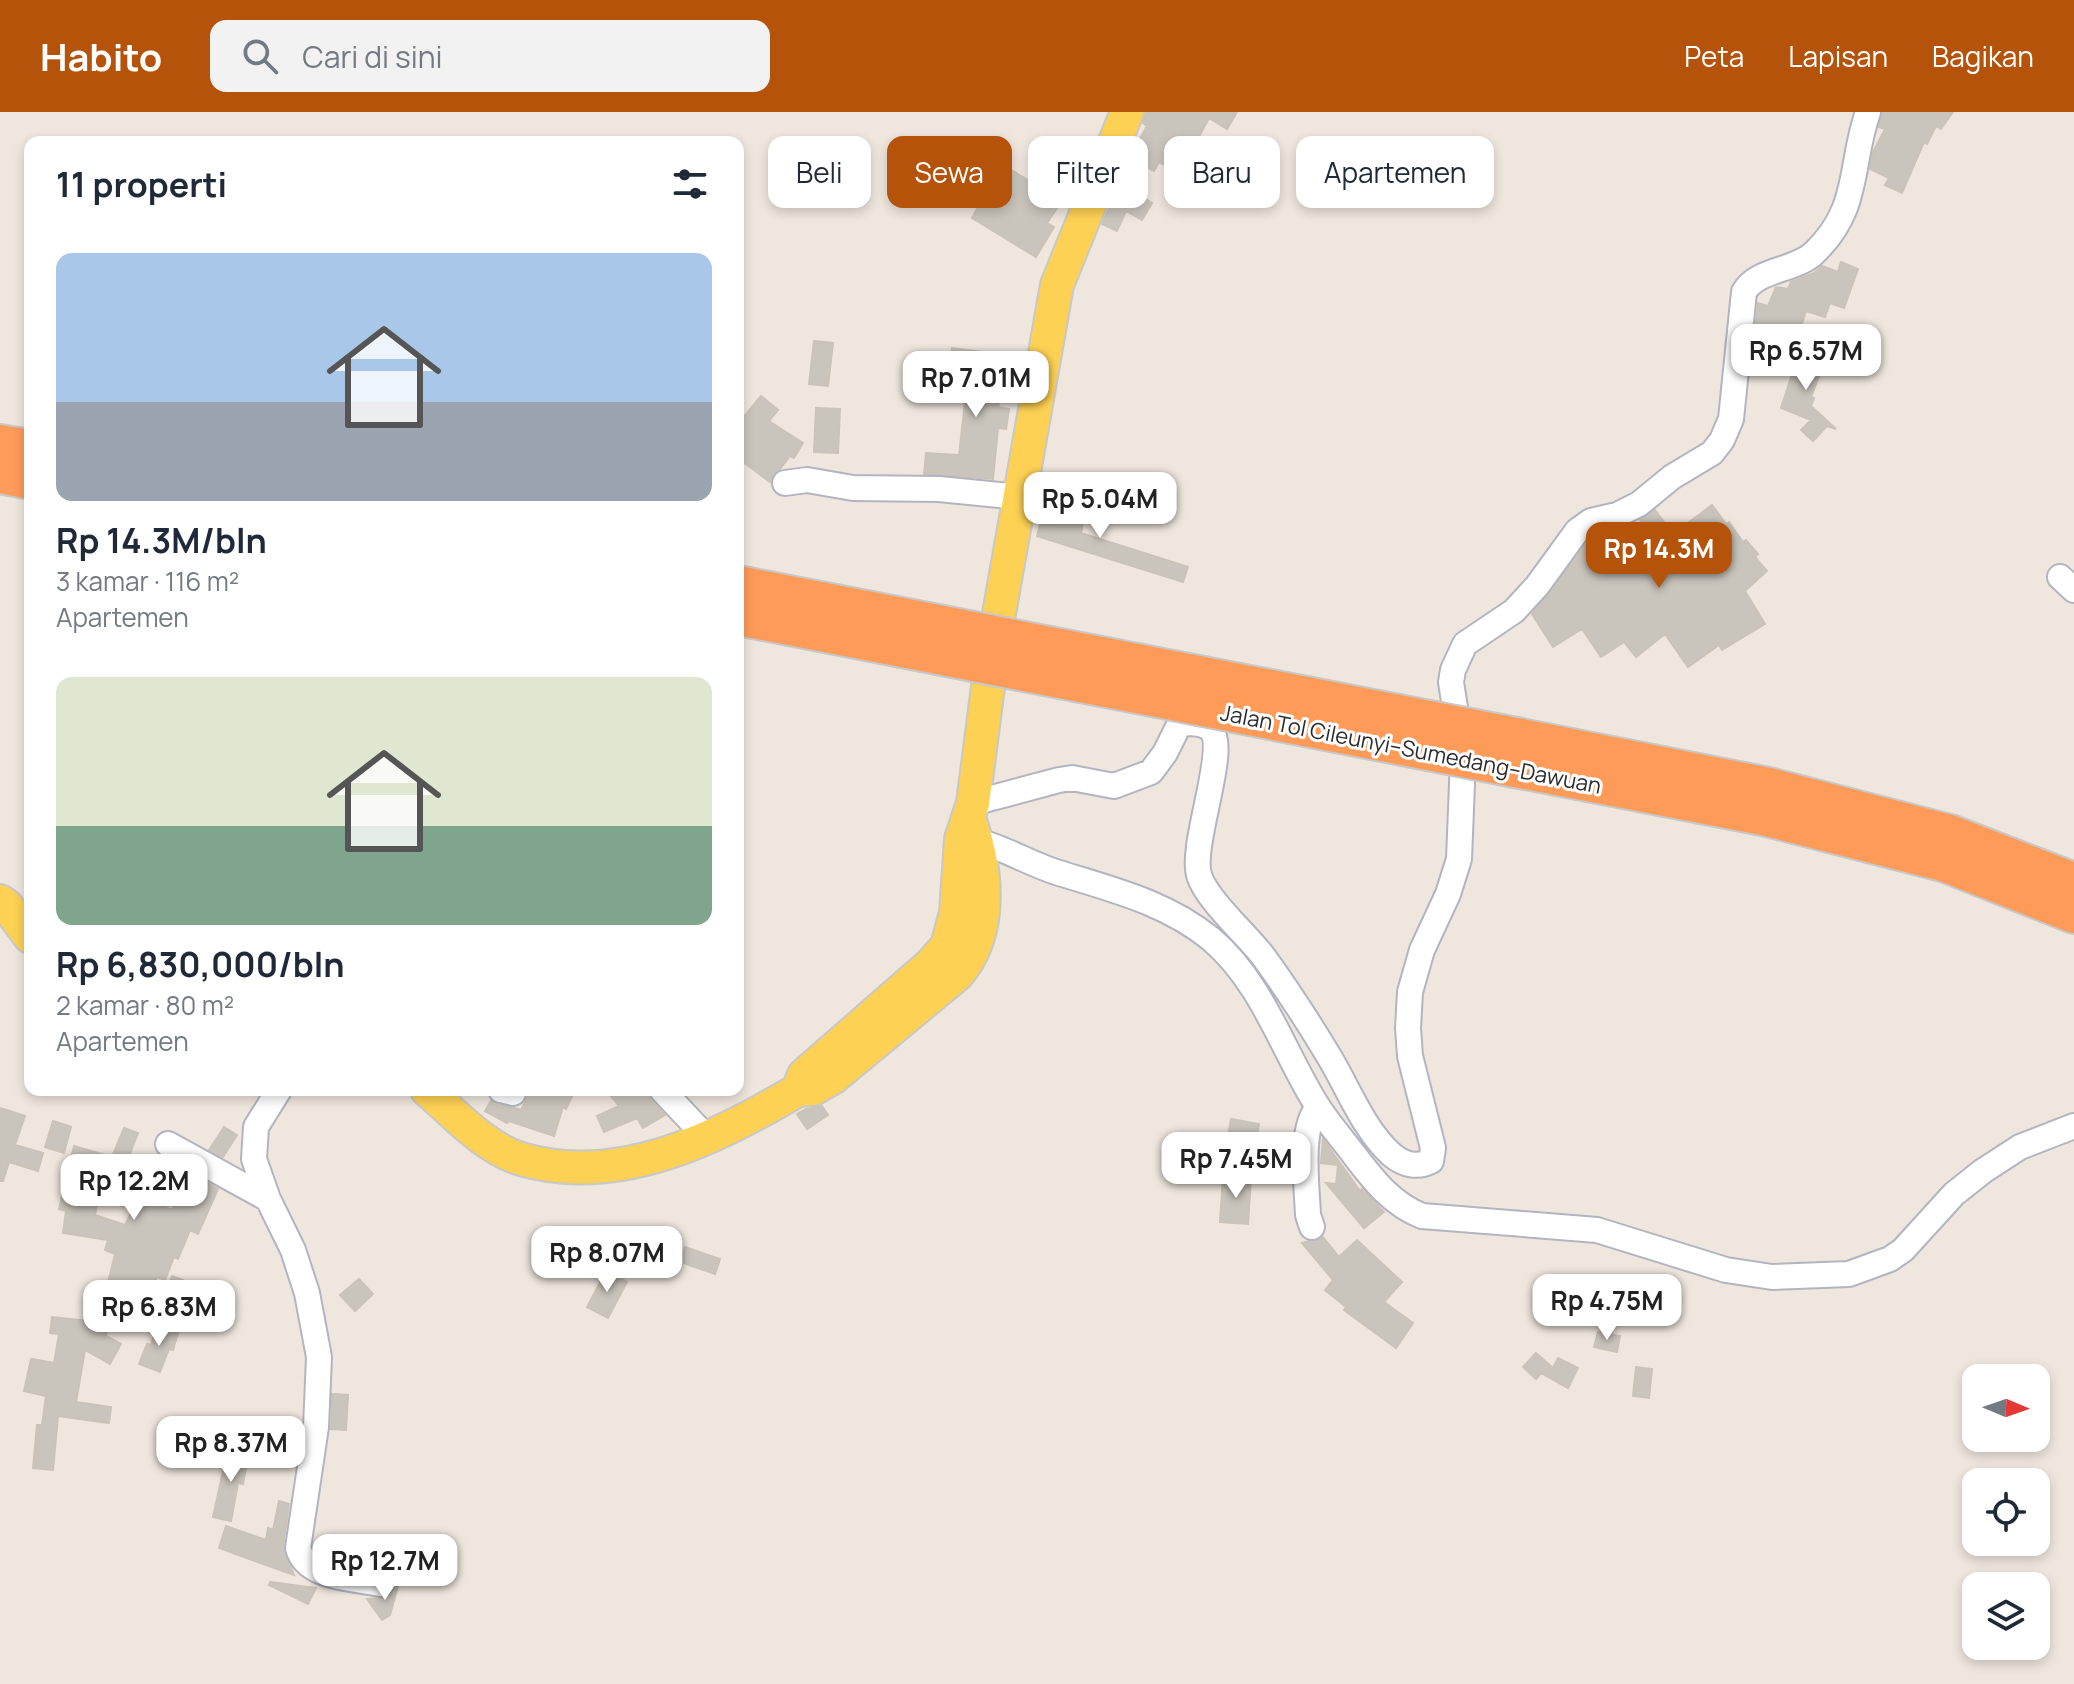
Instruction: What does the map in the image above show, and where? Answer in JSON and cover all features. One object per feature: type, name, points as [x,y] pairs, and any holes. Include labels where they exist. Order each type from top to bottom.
[{"type":"highway","points":[[0,443],[24,447]]},
{"type":"highway","points":[[0,475],[24,480]]},
{"type":"highway","name":"Jalan Tol Cileunyi–Sumedang–Dawuan","points":[[744,585],[1518,753],[1766,802],[1950,833],[2074,881]]},
{"type":"highway","name":"Jalan Tol Cileunyi–Sumedang–Dawuan","points":[[744,618],[1518,753]]},
{"type":"highway","name":"Jalan Tol Cileunyi–Sumedang–Dawuan","points":[[1766,802],[1943,863],[2074,915]]},
{"type":"main road","points":[[937,975],[952,935],[956,913],[993,648],[1057,285],[1127,112]]},
{"type":"main road","points":[[434,1096],[480,1135],[519,1158],[576,1165],[642,1160],[708,1139],[798,1090],[813,1089],[834,1077],[882,1020],[937,975],[970,960],[984,910],[981,853],[970,824]]},
{"type":"main road","points":[[0,901],[24,929]]},
{"type":"street","points":[[970,824],[1072,778],[1114,786],[1151,772],[1180,723],[1211,728],[1217,740],[1215,766],[1198,836],[1198,873],[1207,893],[1255,945],[1289,991],[1377,1137],[1392,1155],[1406,1164],[1418,1165],[1431,1161],[1433,1148],[1410,1056],[1408,1028],[1410,992],[1422,950],[1448,894],[1459,859],[1463,759],[1451,682],[1458,657],[1475,637],[1514,611],[1577,531],[1591,521],[1617,515],[1639,504],[1672,477],[1712,453],[1722,440],[1731,419],[1744,292],[1754,280],[1810,257],[1830,237],[1847,203],[1868,112]]},
{"type":"street","points":[[785,483],[807,480],[853,488],[939,489],[1019,497]]},
{"type":"street","points":[[970,824],[1032,864],[1145,900],[1180,917],[1212,940],[1258,997],[1318,1108],[1377,1184],[1398,1204],[1422,1216],[1597,1230],[1726,1270],[1772,1277],[1849,1274],[1890,1259],[1903,1250],[1954,1194],[1983,1171],[2020,1147],[2074,1126]]},
{"type":"street","points":[[275,1096],[256,1127],[256,1170],[300,1270],[319,1357],[316,1427],[298,1539],[300,1556],[309,1567],[318,1571],[381,1584]]},
{"type":"street","points":[[668,1096],[708,1139]]},
{"type":"street","points":[[1312,1227],[1308,1215],[1308,1131],[1312,1114],[1318,1108]]},
{"type":"street","points":[[168,1144],[268,1199]]},
{"type":"building","points":[[1146,112],[1237,112],[1227,129],[1209,118],[1199,136],[1164,136],[1164,165],[1159,162],[1154,171],[1148,167],[1148,136],[1141,136],[1147,126],[1143,123]]},
{"type":"building","points":[[1883,112],[1953,112],[1941,129],[1936,126],[1927,144],[1924,142],[1902,193],[1885,185],[1889,178],[1870,169],[1873,152],[1885,129],[1879,127]]},
{"type":"building","points":[[1012,170],[1028,180],[1028,208],[1057,208],[1047,223],[1054,227],[1036,257],[972,218],[978,208],[1012,208]]},
{"type":"building","points":[[1148,200],[1152,203],[1142,220],[1126,211],[1117,231],[1102,224],[1109,208],[1148,208]]},
{"type":"building","points":[[1841,262],[1858,269],[1844,308],[1830,303],[1825,317],[1806,311],[1796,343],[1755,331],[1758,303],[1768,306],[1776,287],[1788,289],[1791,282],[1814,273],[1822,266],[1838,272]]},
{"type":"building","points":[[814,341],[833,343],[828,386],[809,384]]},
{"type":"building","points":[[1801,347],[1826,358],[1811,397],[1814,398],[1811,406],[1836,429],[1827,426],[1813,441],[1801,430],[1811,420],[1781,408]]},
{"type":"building","points":[[952,348],[1007,355],[998,407],[1009,409],[1006,429],[998,428],[993,479],[924,474],[926,453],[959,455],[965,402],[978,404],[982,377],[949,372]]},
{"type":"building","points":[[761,396],[778,410],[769,421],[803,443],[794,458],[790,456],[770,482],[744,462],[744,417]]},
{"type":"building","points":[[816,408],[840,409],[838,453],[814,452]]},
{"type":"building","points":[[1062,491],[1089,496],[1081,533],[1188,567],[1183,582],[1037,536],[1041,521],[1054,525]]},
{"type":"building","points":[[1712,505],[1726,524],[1729,522],[1743,542],[1746,540],[1758,554],[1755,557],[1767,571],[1745,591],[1765,624],[1722,650],[1719,645],[1688,667],[1665,634],[1636,657],[1624,642],[1601,657],[1582,629],[1553,647],[1532,614],[1588,542],[1591,540],[1594,545],[1612,532],[1627,552],[1652,535],[1640,520],[1655,510],[1673,534]]},
{"type":"building","points":[[528,1096],[572,1096],[566,1109],[563,1107],[554,1136],[509,1121],[507,1123],[485,1111],[491,1101],[521,1110]]},
{"type":"building","points":[[611,1096],[649,1096],[665,1115],[643,1128],[637,1118],[604,1132],[597,1116],[619,1106]]},
{"type":"building","points":[[822,1106],[828,1115],[807,1129],[797,1114]]},
{"type":"building","points":[[0,1108],[25,1116],[15,1145],[43,1153],[38,1171],[9,1162],[3,1181],[0,1181]]},
{"type":"building","points":[[1231,1119],[1259,1124],[1254,1152],[1226,1148]]},
{"type":"building","points":[[53,1121],[71,1127],[64,1153],[45,1147]]},
{"type":"building","points":[[224,1127],[237,1135],[223,1157],[209,1150]]},
{"type":"building","points":[[124,1128],[138,1133],[121,1176],[99,1164],[89,1197],[98,1199],[95,1215],[125,1225],[140,1195],[172,1210],[185,1183],[158,1167],[163,1158],[218,1189],[198,1234],[190,1230],[165,1280],[157,1277],[139,1310],[118,1300],[116,1305],[100,1300],[115,1254],[105,1250],[108,1240],[63,1233],[66,1211],[59,1209],[74,1146],[112,1157]]},
{"type":"building","points":[[1323,1139],[1360,1191],[1362,1189],[1384,1212],[1364,1228],[1326,1183],[1336,1184],[1338,1165],[1321,1163]]},
{"type":"building","points":[[1223,1176],[1251,1178],[1248,1224],[1220,1222]]},
{"type":"building","points":[[571,1233],[592,1238],[587,1263],[566,1259]]},
{"type":"building","points":[[1323,1237],[1339,1257],[1357,1240],[1402,1282],[1384,1302],[1413,1323],[1396,1348],[1344,1310],[1346,1307],[1325,1290],[1333,1280],[1302,1243]]},
{"type":"building","points":[[685,1247],[720,1259],[715,1274],[680,1262]]},
{"type":"building","points":[[606,1271],[627,1282],[608,1318],[587,1307]]},
{"type":"building","points":[[172,1276],[183,1280],[170,1322],[156,1318]]},
{"type":"building","points":[[359,1279],[373,1294],[355,1311],[340,1295]]},
{"type":"building","points":[[52,1317],[89,1321],[108,1329],[106,1336],[121,1344],[110,1364],[85,1350],[76,1402],[111,1407],[109,1423],[58,1416],[53,1470],[33,1468],[37,1425],[42,1425],[46,1396],[24,1391],[31,1359],[54,1363],[59,1334],[50,1333]]},
{"type":"building","points":[[157,1324],[179,1330],[173,1350],[169,1349],[160,1372],[139,1364],[147,1344],[151,1345]]},
{"type":"building","points":[[1598,1332],[1620,1336],[1617,1352],[1594,1347]]},
{"type":"building","points":[[1536,1353],[1553,1368],[1558,1358],[1578,1368],[1568,1388],[1541,1373],[1536,1379],[1523,1367]]},
{"type":"building","points":[[1636,1367],[1652,1369],[1649,1398],[1633,1396]]},
{"type":"building","points":[[332,1394],[348,1395],[346,1430],[331,1429]]},
{"type":"building","points":[[249,1451],[243,1484],[238,1483],[231,1521],[213,1517],[225,1462],[229,1462],[228,1452]]},
{"type":"building","points":[[279,1501],[289,1504],[283,1547],[294,1575],[219,1548],[226,1526],[266,1540],[268,1528],[273,1530]]},
{"type":"building","points":[[401,1575],[390,1615],[382,1620],[367,1599],[385,1598],[392,1594],[395,1579]]},
{"type":"building","points":[[270,1582],[316,1588],[308,1604],[269,1585]]}]
